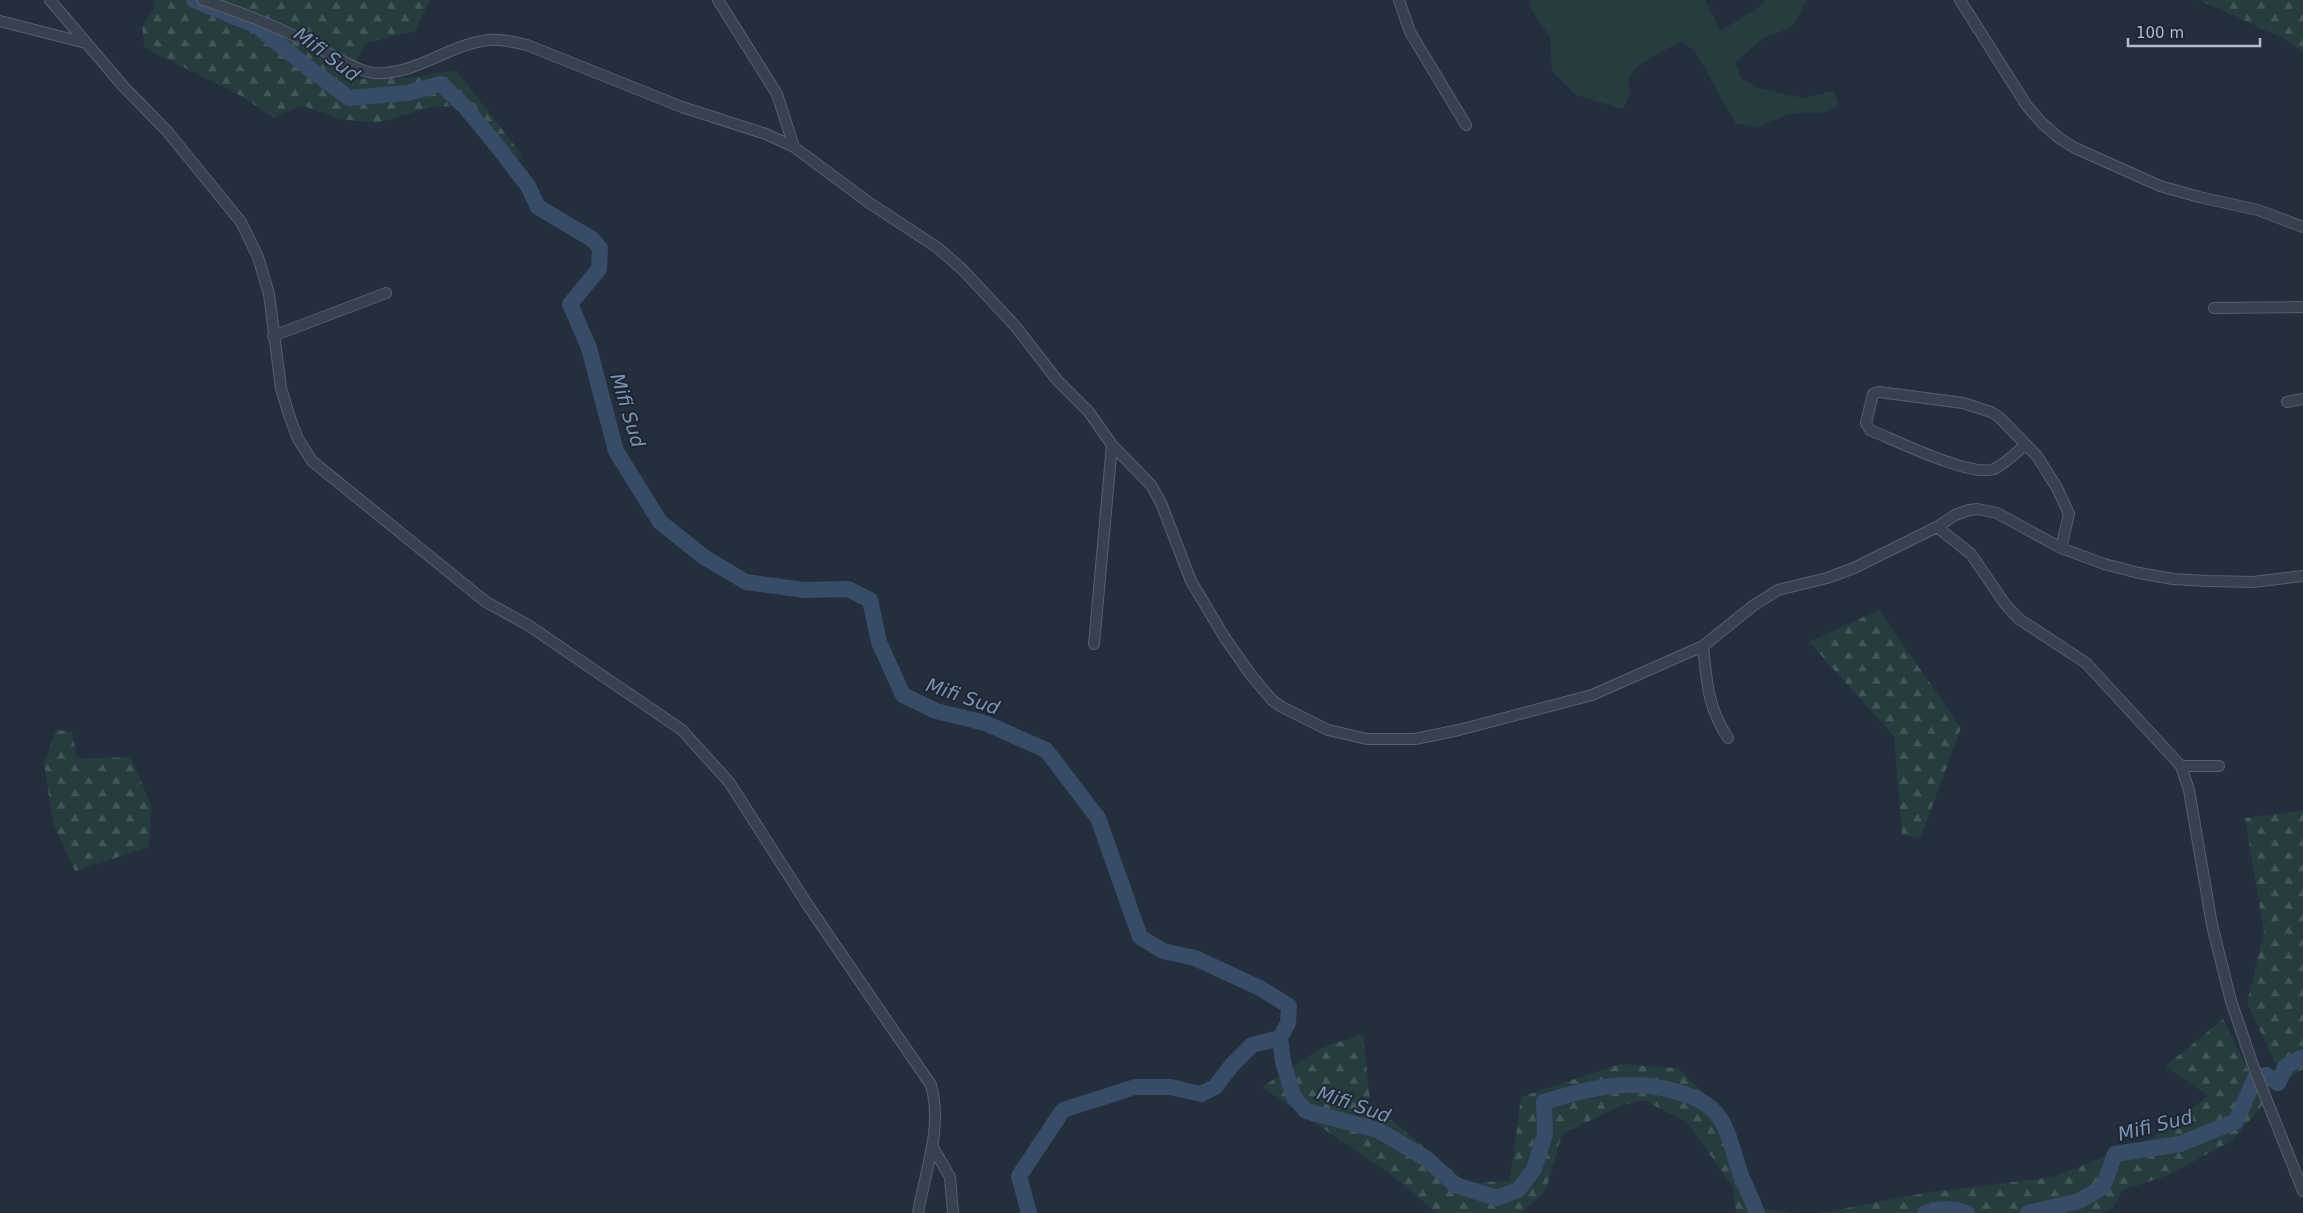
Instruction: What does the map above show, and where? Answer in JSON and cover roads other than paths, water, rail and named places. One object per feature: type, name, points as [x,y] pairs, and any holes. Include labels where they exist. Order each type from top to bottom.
[{"type":"street","points":[[50,0],[123,86],[167,131],[241,222],[261,266],[269,294],[281,388],[289,415],[298,439],[312,461],[486,602],[528,625],[682,730],[729,782],[809,907],[931,1085],[936,1102],[936,1122],[918,1213]]},
{"type":"street","points":[[203,0],[302,39],[356,69],[371,73],[397,71],[431,61],[474,43],[490,40],[504,40],[527,45],[682,107],[766,134],[794,147],[868,202],[938,248],[963,270],[1016,326],[1057,380],[1088,412],[1112,445],[1151,485],[1161,504],[1191,581],[1225,638],[1251,674],[1272,700],[1328,730],[1360,738],[1408,740],[1459,730],[1592,695],[1703,646],[1728,624],[1774,592],[1791,585],[1827,578],[1854,568],[1937,527],[1961,512],[1978,509],[1988,510],[2061,548],[2104,564],[2139,573],[2173,579],[2253,582],[2303,576]]},
{"type":"street","points":[[718,0],[777,94],[794,147]]},
{"type":"street","points":[[1399,0],[1410,32],[1466,125]]},
{"type":"street","points":[[1960,0],[2027,106],[2059,138],[2075,148],[2160,186],[2199,198],[2258,210],[2303,228]]},
{"type":"street","points":[[0,21],[81,40],[90,45]]},
{"type":"street","points":[[273,336],[386,293]]},
{"type":"street","points":[[2214,308],[2303,307]]},
{"type":"street","points":[[2025,445],[1994,469],[1977,470],[1959,467],[1870,430],[1866,423],[1873,394],[1879,392],[1941,399],[1963,403],[1991,412],[2037,456],[2057,488],[2069,514],[2061,548]]},
{"type":"street","points":[[2287,402],[2303,399]]},
{"type":"street","points":[[1094,644],[1112,445]]},
{"type":"street","points":[[1937,527],[1971,554],[2005,604],[2020,619],[2086,663],[2181,766],[2189,790],[2212,924],[2231,1001],[2254,1068],[2303,1191]]},
{"type":"street","points":[[1703,646],[1708,696],[1715,716],[1728,738]]},
{"type":"street","points":[[2181,766],[2219,766]]},
{"type":"street","points":[[932,1146],[950,1177],[953,1213]]},
{"type":"waterway","name":"Mifi Sud","points":[[194,0],[257,26],[349,98],[407,93],[441,84],[465,107],[528,186],[538,207],[592,239],[600,248],[599,269],[570,304],[589,348],[616,451],[660,522],[704,557],[746,582],[804,590],[848,589],[870,600],[879,642],[903,695],[936,711],[985,723],[1046,750],[1098,818],[1140,937],[1163,951],[1195,958],[1260,988],[1289,1006],[1288,1023],[1280,1038],[1283,1062],[1294,1097],[1306,1111],[1378,1130],[1427,1159],[1455,1185],[1497,1198],[1518,1190],[1534,1169],[1545,1134],[1544,1102],[1575,1093],[1618,1085],[1662,1088],[1687,1095],[1707,1105],[1715,1112],[1728,1135],[1742,1178],[1757,1213]]},
{"type":"waterway","points":[[1029,1213],[1019,1176],[1063,1110],[1135,1087],[1170,1087],[1201,1094],[1215,1087],[1232,1065],[1252,1045],[1280,1038]]},
{"type":"waterway","name":"Mifi Sud","points":[[2028,1213],[2079,1201],[2103,1187],[2115,1154],[2180,1144],[2236,1121],[2255,1078],[2266,1075],[2278,1083],[2286,1066],[2303,1057]]},
{"type":"waterway","name":"Mifi Sud","points":[[1925,1213],[1946,1209],[1967,1213]]}]
